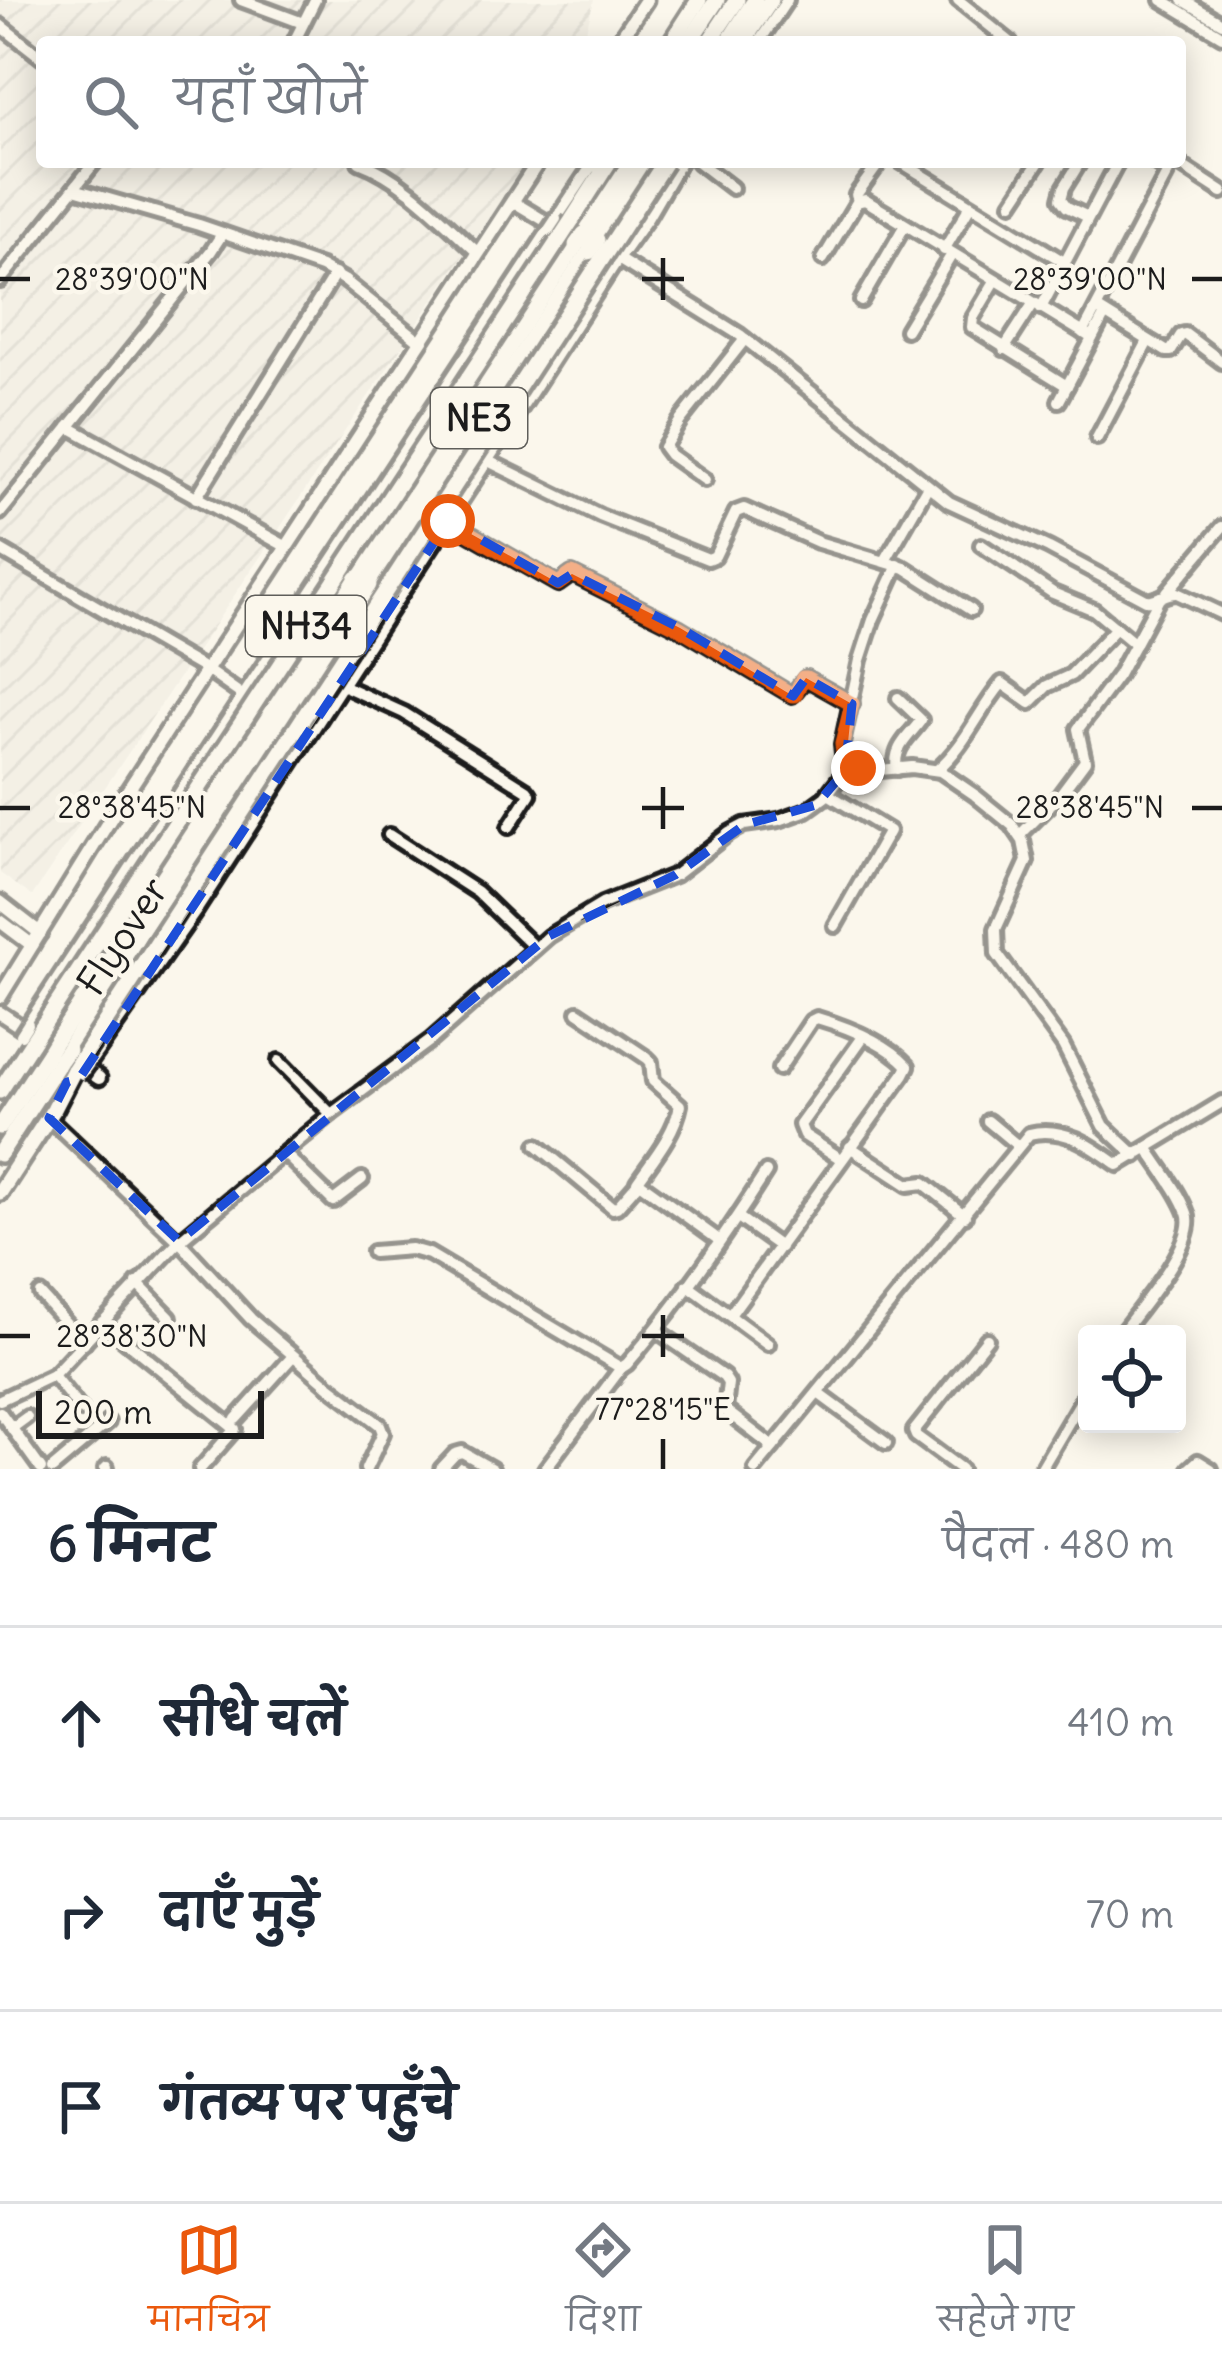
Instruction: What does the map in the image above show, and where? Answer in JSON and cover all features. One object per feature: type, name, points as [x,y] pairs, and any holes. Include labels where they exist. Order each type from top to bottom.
[{"type":"highway","points":[[676,36],[699,0]]},
{"type":"highway","points":[[693,36],[717,0]]},
{"type":"highway","points":[[714,36],[737,0]]},
{"type":"highway","points":[[732,36],[755,0]]},
{"type":"highway","points":[[747,36],[770,0]]},
{"type":"highway","name":"Flyover","points":[[0,1090],[27,1034],[558,224],[602,168]]},
{"type":"highway","name":"NE3","points":[[587,243],[628,168]]},
{"type":"highway","name":"NE3","points":[[0,1154],[68,1062],[363,581],[587,243],[643,168]]},
{"type":"highway","name":"Flyover","points":[[68,1062],[661,168]]},
{"type":"highway","name":"NE3","points":[[0,1127],[68,1062]]},
{"type":"highway","name":"NH34","points":[[0,1192],[49,1118],[68,1062]]},
{"type":"main road","points":[[622,36],[646,0]]},
{"type":"main road","points":[[0,997],[125,795],[534,168]]},
{"type":"main road","points":[[0,902],[36,939]]},
{"type":"main road","points":[[0,921],[36,939]]},
{"type":"main road","points":[[0,1013],[99,1078]]},
{"type":"street","points":[[241,0],[303,23]]},
{"type":"street","points":[[296,36],[315,0]]},
{"type":"street","points":[[763,36],[788,0]]},
{"type":"street","points":[[958,0],[1003,36]]},
{"type":"street","points":[[1162,0],[1222,36]]},
{"type":"street","points":[[1183,0],[1222,22]]},
{"type":"street","points":[[0,25],[36,53]]},
{"type":"street","points":[[0,281],[90,168]]},
{"type":"street","points":[[372,168],[428,207],[478,254]]},
{"type":"street","points":[[68,1062],[196,911],[677,168]]},
{"type":"street","points":[[706,168],[732,188]]},
{"type":"street","points":[[823,259],[858,200],[856,192],[875,168]]},
{"type":"street","points":[[910,168],[1064,262]]},
{"type":"street","points":[[1012,203],[1035,168]]},
{"type":"street","points":[[1076,168],[1061,199],[1088,218]]},
{"type":"street","points":[[1004,349],[1064,262],[1115,168]]},
{"type":"street","points":[[1059,401],[1168,172],[1162,168]]},
{"type":"street","points":[[1185,168],[1222,192]]},
{"type":"street","points":[[74,188],[308,262],[335,274],[420,341]]},
{"type":"street","points":[[858,200],[1088,336]]},
{"type":"street","points":[[512,201],[618,259],[745,339],[959,508],[1011,529],[1146,600],[1177,593],[1222,614]]},
{"type":"street","points":[[906,330],[970,206]]},
{"type":"street","points":[[27,1034],[242,695],[558,224]]},
{"type":"street","points":[[861,301],[904,225]]},
{"type":"street","points":[[0,513],[222,234]]},
{"type":"street","points":[[196,498],[335,274]]},
{"type":"street","points":[[995,281],[971,322],[976,330],[1067,386]]},
{"type":"street","points":[[1101,312],[1171,351],[1185,334],[1222,362]]},
{"type":"street","points":[[705,480],[664,447],[745,339]]},
{"type":"street","points":[[1097,438],[1148,340]]},
{"type":"street","points":[[69,428],[287,547]]},
{"type":"street","points":[[488,461],[621,525],[708,560],[715,556],[740,509],[818,542],[892,563],[971,610]]},
{"type":"street","points":[[845,771],[842,744],[867,638],[892,563],[928,487]]},
{"type":"street","points":[[448,521],[558,584],[572,574],[680,628],[792,695],[806,678],[852,704]]},
{"type":"street","points":[[1020,835],[1085,761],[1078,729],[1118,675],[1163,596],[1222,527]]},
{"type":"street","points":[[981,545],[1053,593],[1094,610],[1135,644]]},
{"type":"street","points":[[0,550],[242,695]]},
{"type":"street","points":[[323,572],[388,615]]},
{"type":"street","points":[[310,592],[376,634]]},
{"type":"street","points":[[937,770],[959,749],[1002,682],[1030,703],[1047,686],[1072,675],[1115,628]]},
{"type":"street","points":[[343,685],[404,713],[527,790],[530,796],[509,826]]},
{"type":"street","points":[[897,769],[897,751],[921,720],[898,698]]},
{"type":"street","points":[[0,1400],[53,1376],[179,1241],[575,919],[675,875],[744,824],[797,814],[816,805],[853,768],[937,770],[999,813],[1020,835],[1027,861],[996,929],[997,954],[1063,1046],[1105,1126],[1136,1156]]},
{"type":"street","points":[[828,794],[889,831],[835,926]]},
{"type":"street","points":[[389,835],[477,892],[536,948]]},
{"type":"street","points":[[537,1145],[613,1208],[637,1182],[680,1113],[680,1106],[652,1081],[650,1060],[578,1012]]},
{"type":"street","points":[[730,1315],[908,1066],[863,1037],[818,1018],[811,1021],[779,1070]]},
{"type":"street","points":[[841,1159],[804,1135],[800,1125],[863,1037]]},
{"type":"street","points":[[279,1061],[331,1114]]},
{"type":"street","points":[[754,1469],[1029,1134],[1040,1131],[1085,1142],[1118,1166],[1222,1102]]},
{"type":"street","points":[[49,1118],[179,1241],[250,1319],[383,1428],[366,1469]]},
{"type":"street","points":[[988,1121],[1018,1146]]},
{"type":"street","points":[[850,1147],[908,1185],[924,1184],[964,1216]]},
{"type":"street","points":[[1128,1325],[1180,1253],[1189,1231],[1186,1211],[1148,1149]]},
{"type":"street","points":[[285,1154],[333,1201],[362,1179]]},
{"type":"street","points":[[545,1469],[621,1368],[656,1330],[766,1172]]},
{"type":"street","points":[[637,1182],[719,1240]]},
{"type":"street","points":[[738,1217],[780,1247]]},
{"type":"street","points":[[373,1252],[411,1249],[429,1254],[621,1368]]},
{"type":"street","points":[[137,1283],[170,1317]]},
{"type":"street","points":[[688,1285],[768,1344]]},
{"type":"street","points":[[40,1294],[84,1343]]},
{"type":"street","points":[[102,1322],[235,1429],[200,1469]]},
{"type":"street","points":[[656,1330],[724,1377],[728,1383],[725,1410],[773,1447]]},
{"type":"street","points":[[961,1469],[914,1431],[987,1340]]},
{"type":"street","points":[[236,1419],[293,1356]]},
{"type":"street","points":[[53,1376],[81,1410]]},
{"type":"street","points":[[818,1393],[886,1443]]},
{"type":"street","points":[[1041,1469],[1078,1406]]},
{"type":"street","points":[[0,1412],[41,1469]]},
{"type":"street","points":[[12,1428],[27,1417]]},
{"type":"street","points":[[52,1469],[108,1422]]},
{"type":"street","points":[[440,1469],[462,1452],[492,1469]]},
{"type":"street","points":[[1189,1469],[1198,1461],[1211,1469]]},
{"type":"highlighted area","points":[[448,521],[558,583],[572,574],[680,628],[793,696],[806,678],[852,704],[845,771],[816,805],[744,825],[675,875],[549,936],[179,1241],[49,1118],[67,1082],[79,1079]]},
{"type":"shaded area","points":[[0,0],[594,0],[585,36],[36,36],[36,168],[522,168],[32,896],[0,873]]},
{"type":"route","points":[[448,521],[558,584],[572,574],[680,628],[792,695],[806,678],[852,704],[842,751],[845,771],[858,768]]}]
